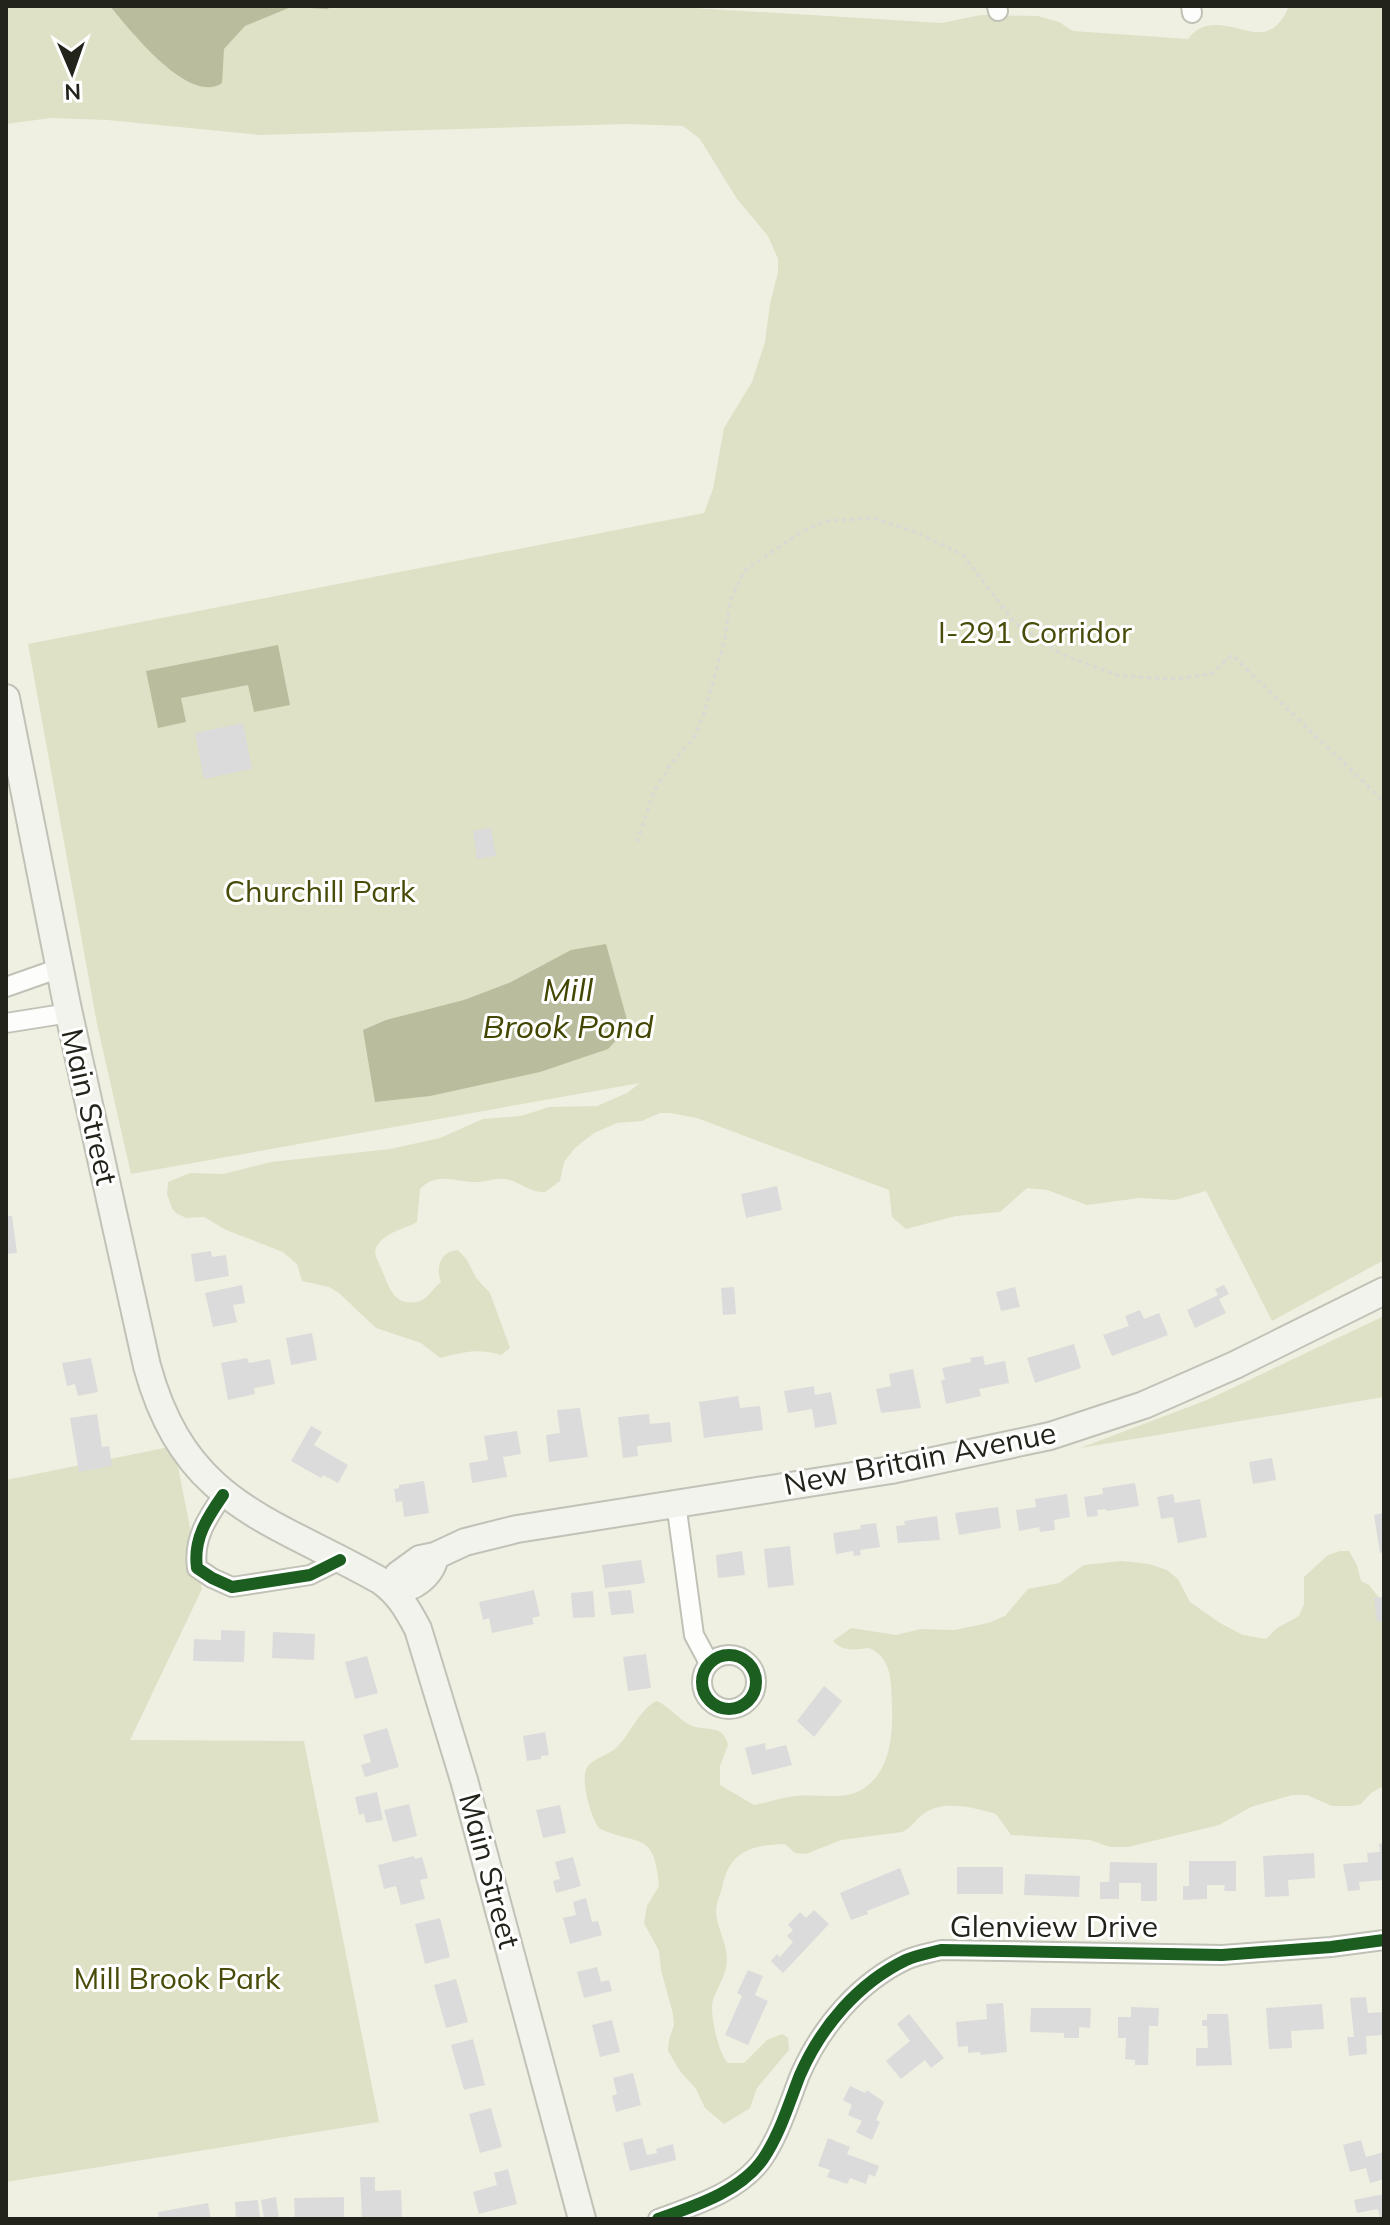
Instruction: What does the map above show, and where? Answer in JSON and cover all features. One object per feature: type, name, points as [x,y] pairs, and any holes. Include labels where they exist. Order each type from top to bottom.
[{"type":"main road","name":"Main Street","points":[[6,698],[69,1013],[153,1389],[184,1452],[223,1495],[392,1589],[418,1629],[464,1780],[582,2219]]},
{"type":"main road","name":"New Britain Avenue","points":[[392,1589],[408,1589],[430,1573],[435,1556],[465,1542],[517,1529],[891,1470],[1050,1436],[1144,1405],[1247,1359],[1384,1291]]},
{"type":"street","points":[[6,987],[60,968]]},
{"type":"street","points":[[6,1023],[69,1013]]},
{"type":"street","points":[[223,1495],[199,1534],[195,1553],[197,1568],[212,1578],[232,1587],[272,1582],[310,1575],[340,1560]]},
{"type":"street","points":[[676,1503],[694,1635],[709,1663]]},
{"type":"street","name":"Glenview Drive","points":[[658,2219],[736,2186],[762,2161],[802,2072],[828,2025],[854,1995],[907,1959],[941,1950],[980,1949],[1222,1955],[1384,1940]]},
{"type":"path","points":[[637,842],[654,791],[671,764],[694,738],[705,711],[725,639],[730,601],[744,571],[801,532],[826,521],[873,518],[916,532],[963,555],[1015,623],[1061,654],[1120,676],[1174,679],[1211,674],[1232,655],[1384,802]]},
{"type":"green space","name":"I-291 Corridor","points":[[6,6],[661,6],[942,23],[981,15],[1038,16],[1059,22],[1073,31],[1188,39],[1201,28],[1216,25],[1251,32],[1271,29],[1289,6],[1384,6],[1384,1260],[1272,1321],[1206,1191],[1175,1200],[1140,1198],[1087,1205],[1047,1190],[1027,1188],[1000,1212],[956,1216],[906,1229],[892,1217],[889,1190],[697,1118],[660,1113],[642,1121],[617,1123],[594,1133],[575,1148],[564,1162],[560,1181],[545,1192],[500,1179],[478,1182],[439,1179],[420,1189],[417,1222],[387,1236],[375,1252],[392,1292],[408,1302],[423,1299],[441,1282],[441,1261],[447,1253],[458,1250],[490,1293],[510,1348],[501,1355],[470,1352],[440,1358],[421,1343],[376,1328],[329,1287],[302,1281],[297,1264],[283,1252],[226,1230],[204,1217],[186,1218],[176,1213],[167,1194],[168,1182],[190,1173],[223,1174],[271,1162],[390,1149],[440,1138],[483,1119],[521,1116],[549,1107],[597,1106],[627,1093],[640,1083],[131,1174],[97,1024],[28,644],[704,513],[713,489],[724,428],[752,382],[765,342],[778,259],[768,236],[737,199],[700,139],[683,126],[626,124],[260,135],[107,120],[51,118],[6,124]]},
{"type":"green space","points":[[1384,1316],[1384,1397],[1080,1448],[1207,1400]]},
{"type":"green space","name":"Mill Brook Park","points":[[174,1446],[202,1589],[130,1740],[304,1741],[379,2122],[6,2182],[6,1480]]},
{"type":"green space","points":[[1349,1551],[1361,1581],[1369,1585],[1384,1604],[1384,1786],[1371,1793],[1361,1804],[1353,1806],[1332,1806],[1307,1795],[1292,1795],[1251,1807],[1219,1825],[1128,1847],[1110,1847],[1090,1840],[1011,1835],[996,1814],[943,1806],[926,1812],[902,1832],[841,1840],[806,1854],[795,1853],[785,1844],[761,1846],[743,1853],[725,1876],[716,1909],[727,1964],[712,2006],[716,2033],[721,2052],[728,2063],[744,2063],[767,2040],[782,2034],[788,2038],[789,2050],[757,2088],[750,2108],[724,2124],[705,2108],[696,2089],[668,2051],[674,2025],[673,2014],[659,1951],[644,1923],[647,1906],[659,1886],[654,1856],[643,1843],[600,1829],[593,1818],[586,1791],[588,1766],[616,1748],[651,1704],[657,1701],[690,1725],[722,1734],[728,1745],[720,1766],[720,1785],[754,1805],[796,1796],[850,1794],[877,1777],[887,1755],[892,1718],[891,1681],[883,1658],[869,1648],[846,1649],[833,1641],[851,1628],[896,1635],[921,1629],[954,1630],[988,1623],[1005,1616],[1028,1589],[1059,1583],[1084,1565],[1122,1561],[1167,1570],[1178,1579],[1190,1602],[1220,1623],[1243,1635],[1266,1639],[1277,1628],[1299,1616],[1304,1604],[1304,1577],[1328,1555]]},
{"type":"water","points":[[110,6],[334,6],[327,9],[291,7],[245,26],[224,49],[222,83],[208,87],[193,84],[161,62]]},
{"type":"water","points":[[278,645],[290,705],[254,712],[248,685],[181,698],[186,722],[158,728],[146,671]]},
{"type":"water","name":"Mill Brook Pond","points":[[606,944],[629,1027],[608,1049],[540,1072],[430,1096],[375,1102],[363,1030],[386,1020],[464,1000],[511,982],[571,950]]},
{"type":"building","points":[[243,723],[252,769],[204,779],[195,733]]},
{"type":"building","points":[[491,828],[496,856],[477,859],[473,831]]},
{"type":"building","points":[[777,1186],[782,1210],[746,1218],[741,1194]]},
{"type":"building","points":[[6,1216],[12,1216],[17,1253],[6,1254]]},
{"type":"building","points":[[211,1251],[212,1257],[226,1255],[229,1276],[195,1282],[191,1254]]},
{"type":"building","points":[[242,1285],[245,1303],[233,1305],[237,1322],[213,1327],[205,1293]]},
{"type":"building","points":[[1224,1285],[1229,1294],[1219,1299],[1226,1313],[1195,1328],[1187,1310],[1218,1295],[1215,1289]]},
{"type":"building","points":[[734,1287],[736,1314],[723,1315],[721,1288]]},
{"type":"building","points":[[1015,1287],[1020,1307],[1001,1311],[996,1292]]},
{"type":"building","points":[[1140,1310],[1144,1319],[1159,1313],[1168,1335],[1112,1356],[1103,1335],[1129,1326],[1125,1316]]},
{"type":"building","points":[[312,1333],[317,1360],[291,1365],[286,1338]]},
{"type":"building","points":[[1074,1344],[1081,1368],[1035,1383],[1027,1358]]},
{"type":"building","points":[[983,1356],[985,1365],[1005,1361],[1009,1383],[979,1389],[981,1396],[946,1404],[942,1368]]},
{"type":"building","points":[[91,1358],[98,1392],[78,1396],[75,1384],[67,1386],[62,1363]]},
{"type":"building","points":[[247,1358],[249,1363],[270,1359],[275,1384],[254,1388],[255,1394],[228,1400],[221,1363]]},
{"type":"building","points":[[913,1369],[921,1408],[881,1413],[876,1389],[891,1386],[889,1374]]},
{"type":"building","points":[[814,1386],[815,1395],[831,1392],[837,1424],[815,1428],[812,1409],[788,1413],[784,1391]]},
{"type":"building","points":[[738,1396],[740,1408],[760,1406],[763,1430],[704,1438],[699,1402]]},
{"type":"building","points":[[580,1408],[588,1457],[549,1462],[546,1435],[560,1433],[557,1410]]},
{"type":"building","points":[[97,1414],[102,1447],[109,1446],[112,1466],[79,1472],[70,1418]]},
{"type":"building","points":[[649,1414],[650,1424],[670,1422],[672,1442],[637,1446],[638,1456],[623,1458],[618,1417]]},
{"type":"building","points":[[311,1426],[322,1432],[314,1445],[348,1465],[338,1483],[323,1475],[321,1478],[291,1461]]},
{"type":"building","points":[[517,1431],[521,1454],[503,1457],[507,1477],[472,1483],[469,1463],[488,1460],[484,1436]]},
{"type":"building","points":[[1272,1458],[1276,1480],[1253,1484],[1249,1462]]},
{"type":"building","points":[[424,1481],[429,1513],[404,1517],[402,1501],[396,1502],[394,1489],[399,1485]]},
{"type":"building","points":[[1135,1483],[1139,1506],[1097,1510],[1098,1516],[1087,1517],[1084,1497],[1103,1494],[1102,1488]]},
{"type":"building","points":[[1067,1494],[1070,1517],[1054,1520],[1055,1530],[1040,1532],[1039,1527],[1019,1531],[1016,1510],[1036,1507],[1035,1499]]},
{"type":"building","points":[[1173,1494],[1175,1503],[1200,1499],[1207,1537],[1178,1543],[1173,1517],[1161,1519],[1157,1497]]},
{"type":"building","points":[[998,1507],[1001,1528],[959,1535],[955,1513]]},
{"type":"building","points":[[1384,1513],[1384,1552],[1380,1553],[1374,1515]]},
{"type":"building","points":[[937,1516],[940,1540],[898,1543],[896,1526],[905,1525],[904,1521]]},
{"type":"building","points":[[876,1523],[880,1547],[860,1550],[861,1555],[854,1556],[853,1551],[836,1554],[833,1533]]},
{"type":"building","points":[[790,1546],[794,1585],[768,1588],[764,1549]]},
{"type":"building","points":[[742,1551],[745,1575],[718,1578],[716,1555]]},
{"type":"building","points":[[641,1560],[645,1583],[605,1588],[602,1565]]},
{"type":"building","points":[[534,1590],[540,1616],[532,1618],[534,1624],[492,1633],[489,1618],[483,1620],[479,1602]]},
{"type":"building","points":[[631,1590],[634,1613],[611,1615],[608,1592]]},
{"type":"building","points":[[593,1591],[595,1617],[573,1618],[571,1593]]},
{"type":"building","points":[[1384,1597],[1384,1621],[1377,1622],[1374,1598]]},
{"type":"building","points":[[221,1630],[245,1631],[244,1662],[193,1661],[194,1639],[221,1640]]},
{"type":"building","points":[[273,1632],[315,1634],[314,1660],[272,1658]]},
{"type":"building","points":[[646,1654],[651,1688],[628,1691],[623,1657]]},
{"type":"building","points":[[367,1656],[378,1693],[355,1699],[345,1662]]},
{"type":"building","points":[[824,1686],[842,1701],[814,1737],[797,1721]]},
{"type":"building","points":[[387,1728],[399,1767],[365,1777],[361,1765],[371,1762],[363,1735]]},
{"type":"building","points":[[545,1732],[549,1755],[527,1761],[523,1736]]},
{"type":"building","points":[[765,1743],[766,1750],[786,1745],[792,1765],[752,1775],[745,1748]]},
{"type":"building","points":[[377,1792],[383,1820],[366,1823],[364,1814],[359,1815],[355,1797]]},
{"type":"building","points":[[409,1804],[417,1836],[393,1842],[384,1810]]},
{"type":"building","points":[[560,1805],[566,1833],[543,1838],[536,1810]]},
{"type":"building","points":[[1384,1843],[1384,1880],[1359,1882],[1360,1890],[1348,1891],[1343,1864],[1368,1862],[1367,1853],[1380,1852],[1379,1844]]},
{"type":"building","points":[[1314,1853],[1315,1878],[1288,1880],[1289,1896],[1265,1897],[1263,1856]]},
{"type":"building","points":[[414,1856],[415,1859],[422,1857],[428,1878],[420,1880],[425,1899],[401,1905],[396,1886],[384,1889],[378,1865]]},
{"type":"building","points":[[573,1857],[581,1886],[556,1893],[553,1881],[560,1879],[555,1862]]},
{"type":"building","points":[[1189,1861],[1236,1861],[1236,1891],[1224,1891],[1225,1885],[1207,1885],[1207,1899],[1183,1900],[1183,1886],[1189,1886]]},
{"type":"building","points":[[1110,1862],[1157,1863],[1157,1901],[1141,1901],[1141,1883],[1119,1883],[1119,1899],[1100,1899],[1100,1882],[1109,1882]]},
{"type":"building","points":[[957,1867],[1003,1867],[1003,1894],[957,1894]]},
{"type":"building","points":[[900,1868],[910,1894],[851,1920],[840,1893]]},
{"type":"building","points":[[1025,1874],[1080,1876],[1079,1897],[1024,1895]]},
{"type":"building","points":[[586,1898],[592,1922],[598,1921],[602,1935],[570,1944],[563,1918],[576,1915],[573,1902]]},
{"type":"building","points":[[814,1910],[829,1924],[783,1973],[771,1961],[777,1954],[780,1957],[793,1942],[787,1936],[793,1930],[788,1925],[800,1912],[806,1918]]},
{"type":"building","points":[[440,1918],[450,1957],[425,1964],[415,1924]]},
{"type":"building","points":[[597,1967],[601,1982],[609,1980],[612,1991],[584,1998],[577,1972]]},
{"type":"building","points":[[748,1970],[763,1976],[755,1995],[768,2001],[748,2045],[725,2035],[742,1996],[737,1993]]},
{"type":"building","points":[[456,1979],[468,2022],[446,2028],[434,1985]]},
{"type":"building","points":[[1366,1997],[1368,2013],[1384,2012],[1384,2035],[1366,2036],[1367,2054],[1349,2056],[1347,2037],[1354,2037],[1350,1998]]},
{"type":"building","points":[[1003,2003],[1007,2052],[981,2055],[980,2052],[968,2053],[968,2046],[958,2047],[956,2022],[987,2019],[986,2004]]},
{"type":"building","points":[[1322,2004],[1324,2029],[1291,2031],[1292,2048],[1269,2049],[1266,2008]]},
{"type":"building","points":[[1131,2007],[1159,2008],[1158,2026],[1149,2026],[1148,2065],[1135,2065],[1135,2060],[1125,2059],[1126,2038],[1118,2038],[1118,2017],[1131,2017]]},
{"type":"building","points":[[1031,2008],[1091,2008],[1090,2028],[1079,2027],[1079,2038],[1064,2038],[1064,2033],[1030,2032]]},
{"type":"building","points":[[909,2014],[944,2058],[931,2068],[925,2060],[901,2079],[886,2061],[910,2041],[897,2024]]},
{"type":"building","points":[[1207,2014],[1228,2014],[1232,2065],[1196,2066],[1196,2048],[1208,2048],[1207,2026],[1202,2026]]},
{"type":"building","points":[[612,2020],[620,2052],[600,2057],[592,2025]]},
{"type":"building","points":[[473,2039],[485,2085],[464,2090],[451,2045]]},
{"type":"building","points":[[633,2073],[641,2105],[616,2112],[612,2096],[617,2094],[613,2078]]},
{"type":"building","points":[[850,2086],[865,2093],[867,2090],[884,2102],[872,2140],[856,2132],[862,2121],[848,2115],[852,2105],[843,2100]]},
{"type":"building","points":[[491,2108],[502,2147],[480,2153],[469,2114]]},
{"type":"building","points":[[642,2138],[647,2155],[673,2144],[676,2160],[630,2171],[623,2143]]},
{"type":"building","points":[[828,2138],[850,2147],[847,2154],[879,2166],[875,2177],[869,2174],[866,2184],[850,2178],[847,2184],[827,2177],[830,2170],[818,2166]]},
{"type":"building","points":[[1361,2140],[1366,2157],[1384,2152],[1384,2179],[1370,2183],[1366,2168],[1350,2172],[1343,2145]]},
{"type":"building","points":[[508,2169],[517,2204],[479,2214],[473,2192],[497,2185],[494,2173]]},
{"type":"building","points":[[360,2177],[375,2177],[375,2191],[401,2190],[402,2217],[362,2218]]},
{"type":"building","points":[[1384,2194],[1384,2219],[1380,2219],[1378,2209],[1357,2213],[1354,2200]]},
{"type":"building","points":[[276,2197],[279,2219],[264,2219],[261,2200]]},
{"type":"building","points":[[344,2197],[344,2219],[295,2219],[294,2198]]},
{"type":"building","points":[[258,2200],[260,2219],[236,2219],[235,2202]]},
{"type":"building","points":[[208,2203],[211,2219],[159,2219],[158,2212]]},
{"type":"cycle path","points":[[223,1495],[207,1521],[197,1548],[197,1568],[212,1578],[232,1587],[310,1575],[340,1560]]},
{"type":"cycle path","points":[[729,1655],[740,1657],[748,1663],[754,1671],[756,1682],[754,1693],[748,1701],[740,1707],[729,1709],[718,1707],[710,1701],[704,1693],[702,1682],[704,1671],[710,1663],[718,1657],[729,1655]]},
{"type":"cycle path","points":[[658,2219],[729,2189],[753,2171],[774,2139],[800,2075],[830,2024],[872,1981],[910,1958],[941,1950],[1222,1955],[1384,1940]]},
{"type":"park label","name":"Churchill Park","points":[[320,892]]}]
